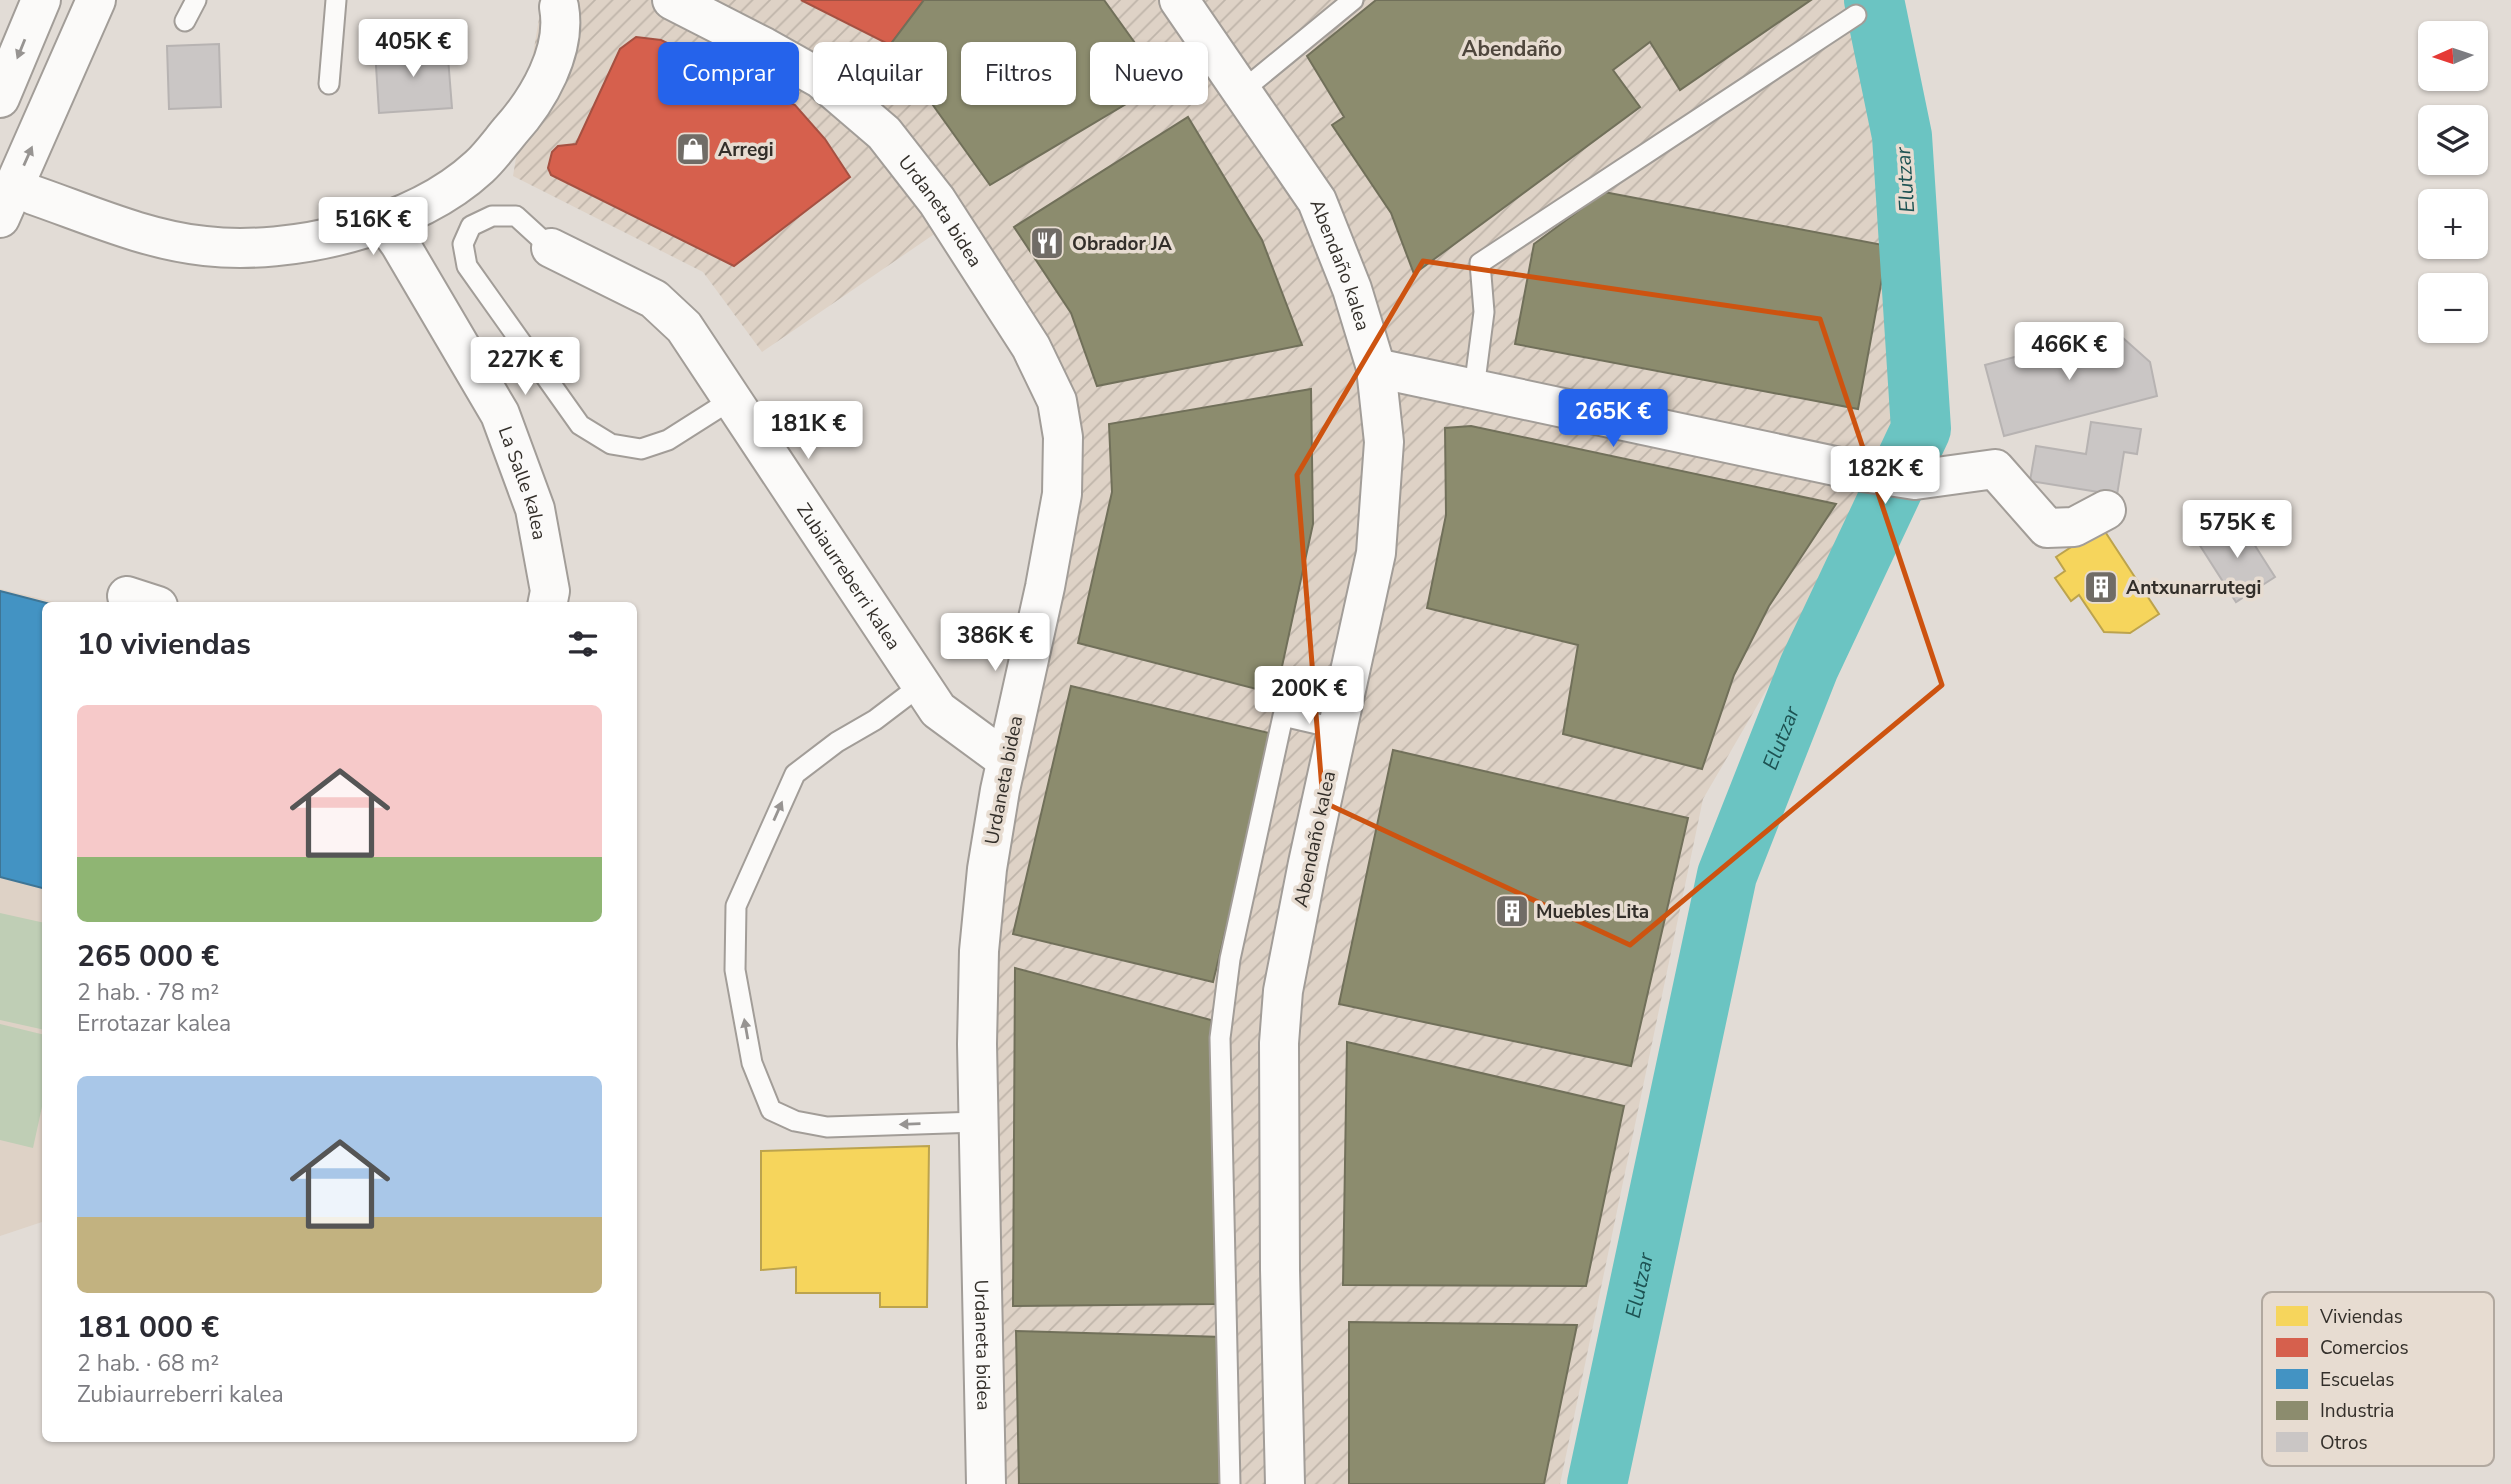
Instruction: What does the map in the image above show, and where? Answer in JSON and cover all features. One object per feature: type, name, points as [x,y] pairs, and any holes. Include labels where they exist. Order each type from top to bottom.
[{"type":"main road","points":[[0,98],[41,0]]},
{"type":"main road","points":[[0,218],[96,0]]},
{"type":"main road","name":"Urdaneta bidea","points":[[672,0],[821,79],[884,133],[937,201],[1031,347],[1056,401],[1063,437],[1062,494],[1045,587],[1006,760],[987,869],[979,951],[978,1122],[986,1484]]},
{"type":"main road","name":"Abendaño kalea","points":[[1179,0],[1317,201],[1352,289],[1376,368],[1384,442],[1376,553],[1308,863],[1283,992],[1279,1043],[1285,1484]]},
{"type":"main road","points":[[33,195],[159,237],[204,246],[261,247],[308,241],[385,223],[430,202],[478,168],[524,116],[545,81],[558,42],[562,25],[562,2]]},
{"type":"main road","name":"La Salle kalea","points":[[385,223],[500,414],[535,509],[551,591],[548,602]]},
{"type":"main road","name":"Zubiaurreberri kalea","points":[[551,248],[654,299],[684,327],[937,710],[1006,760]]},
{"type":"main road","points":[[1376,368],[1863,472],[1916,480],[1996,469],[2047,528],[2074,527],[2106,510]]},
{"type":"lane","points":[[185,21],[197,0]]},
{"type":"lane","points":[[329,84],[337,0]]},
{"type":"lane","points":[[1242,91],[1353,0]]},
{"type":"lane","points":[[1474,389],[1484,312],[1480,263],[1856,15]]},
{"type":"lane","points":[[551,248],[516,216],[492,216],[471,226],[463,244],[467,266],[580,425],[611,444],[641,449],[668,440],[731,400]]},
{"type":"lane","points":[[921,685],[795,774],[736,906],[735,970],[752,1063],[771,1110],[794,1121],[827,1127],[978,1122]]},
{"type":"lane","points":[[1230,1484],[1220,1038],[1230,959],[1283,716],[1339,729]]},
{"type":"highlighted area","points":[[1423,261],[1820,319],[1942,685],[1630,945],[1323,802],[1297,475]]},
{"type":"shaded area","points":[[542,0],[1903,0],[1935,258],[1867,517],[1703,799],[1560,1484],[1001,1484],[993,893],[1068,381],[968,211],[762,352],[703,272],[513,176]]},
{"type":"shaded area","points":[[0,589],[54,602],[42,602],[42,1222],[0,1236]]},
{"type":"green space","points":[[0,913],[42,922],[42,1029],[0,1020]]},
{"type":"green space","points":[[0,1024],[42,1034],[42,1107],[33,1148],[0,1140]]},
{"type":"building: Viviendas","name":"Antxunarrutegi","points":[[2102,527],[2159,614],[2130,633],[2104,632],[2079,595],[2071,601],[2055,578],[2065,571],[2056,557]]},
{"type":"building: Viviendas","points":[[929,1146],[927,1307],[880,1307],[880,1293],[796,1293],[796,1267],[761,1270],[761,1151]]},
{"type":"building: Comercios","points":[[801,0],[924,0],[892,42],[884,42]]},
{"type":"building: Comercios","name":"Arregi","points":[[636,37],[665,42],[658,42],[658,105],[795,105],[825,139],[850,177],[734,266],[551,175],[548,168],[552,152],[558,146],[576,144],[620,49]]},
{"type":"building: Escuelas","points":[[0,591],[43,602],[42,888],[0,877]]},
{"type":"building: Industria","points":[[924,0],[1104,0],[1134,42],[1090,42],[1090,105],[1124,105],[990,185],[933,105],[947,105],[947,42],[892,42]]},
{"type":"building: Industria","points":[[1376,0],[1811,0],[1680,90],[1650,42],[1613,70],[1640,107],[1414,274],[1391,213],[1332,125],[1344,117],[1307,56]]},
{"type":"building: Industria","points":[[1188,117],[1262,240],[1302,345],[1097,386],[1071,313],[1014,227]]},
{"type":"building: Industria","points":[[1604,192],[1888,246],[1858,409],[1515,344],[1534,244]]},
{"type":"building: Industria","points":[[1311,389],[1313,524],[1276,694],[1078,643],[1112,492],[1109,424]]},
{"type":"building: Industria","points":[[1471,426],[1836,504],[1769,606],[1734,675],[1702,769],[1563,734],[1578,645],[1427,608],[1446,515],[1445,428]]},
{"type":"building: Industria","points":[[1071,686],[1273,734],[1213,982],[1013,934]]},
{"type":"building: Industria","name":"Muebles Lita","points":[[1393,750],[1688,818],[1631,1066],[1339,1004]]},
{"type":"building: Industria","points":[[1015,968],[1211,1020],[1216,1304],[1013,1306]]},
{"type":"building: Industria","points":[[1347,1042],[1624,1106],[1586,1286],[1343,1285]]},
{"type":"building: Industria","points":[[1349,1322],[1577,1325],[1544,1484],[1349,1484]]},
{"type":"building: Industria","points":[[1016,1331],[1223,1337],[1225,1484],[1019,1484]]},
{"type":"building: Otros","points":[[219,44],[221,107],[169,109],[167,46]]},
{"type":"building: Otros","points":[[447,45],[452,108],[379,113],[375,50]]},
{"type":"building: Otros","points":[[2114,330],[2150,362],[2157,396],[2004,436],[1985,365]]},
{"type":"building: Otros","points":[[2091,422],[2141,429],[2137,454],[2124,452],[2117,495],[2030,481],[2036,446],[2086,454]]},
{"type":"building: Otros","points":[[2238,519],[2275,577],[2236,602],[2199,544]]},
{"type":"waterway","name":"Elutzar","points":[[1597,1484],[1727,875],[1809,667],[1921,429],[1902,136],[1874,0]]},
{"type":"place","name":"Arregi","points":[[693,149]]},
{"type":"place","name":"Obrador JA","points":[[1047,243]]},
{"type":"place","name":"Antxunarrutegi","points":[[2101,587]]},
{"type":"place","name":"Muebles Lita","points":[[1512,911]]},
{"type":"district","name":"Abendaño","points":[[1512,49]]}]
